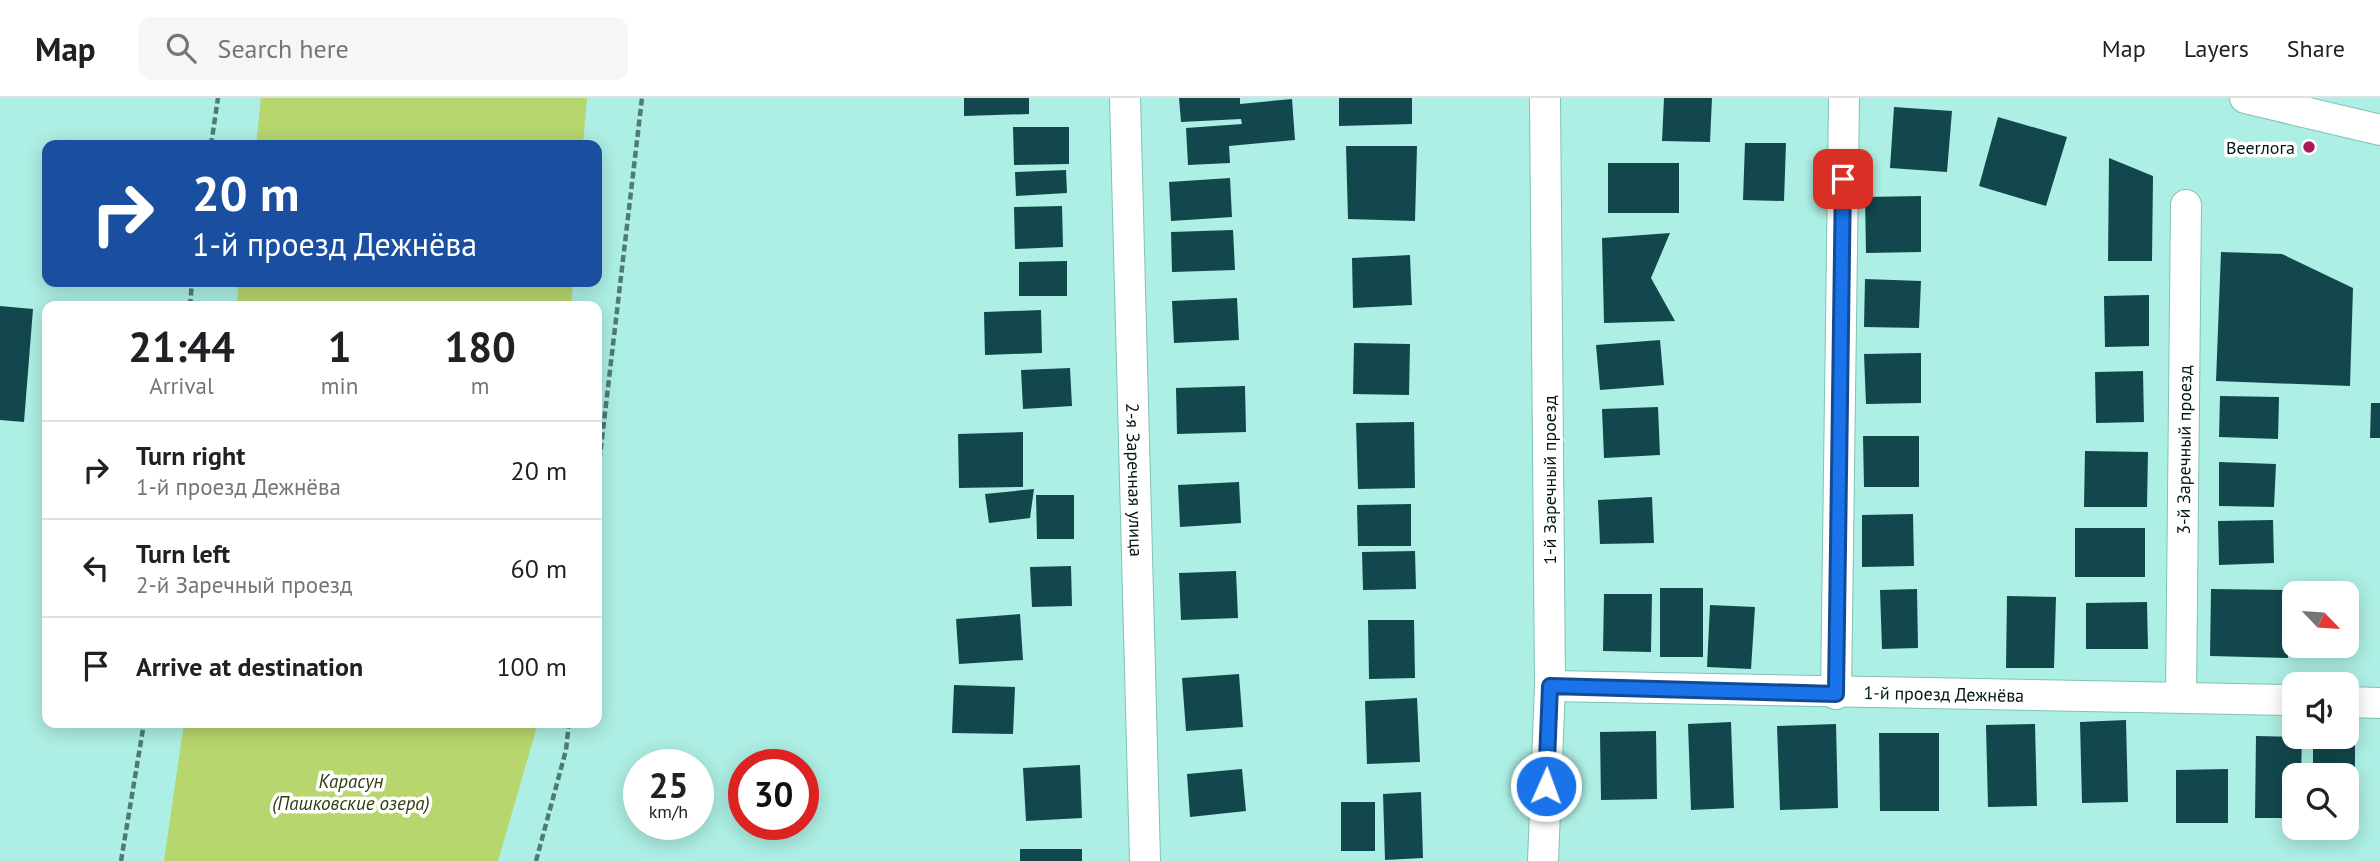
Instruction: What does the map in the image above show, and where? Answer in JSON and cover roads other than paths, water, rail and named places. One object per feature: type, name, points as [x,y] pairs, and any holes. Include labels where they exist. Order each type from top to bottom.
[{"type":"street","name":"2-я Заречная улица","points":[[1125,98],[1145,861]]},
{"type":"street","name":"1-й Заречный проезд","points":[[1543,861],[1550,686],[1545,98]]},
{"type":"street","points":[[1836,694],[1844,98]]},
{"type":"street","points":[[2245,98],[2380,130]]},
{"type":"street","name":"3-й Заречный проезд","points":[[2181,697],[2186,205]]},
{"type":"street","name":"1-й проезд Дежнёва","points":[[1550,686],[1836,694],[2282,700]]},
{"type":"street","points":[[2359,702],[2380,703]]},
{"type":"water","points":[[261,98],[587,98],[583,140],[257,140]]},
{"type":"water","points":[[238,287],[573,287],[571,301],[237,301]]},
{"type":"water","name":"Карасун (Пашковские озера)","points":[[183,728],[537,728],[498,861],[164,861]]},
{"type":"place","name":"Beerлога","points":[[2309,147]]}]
